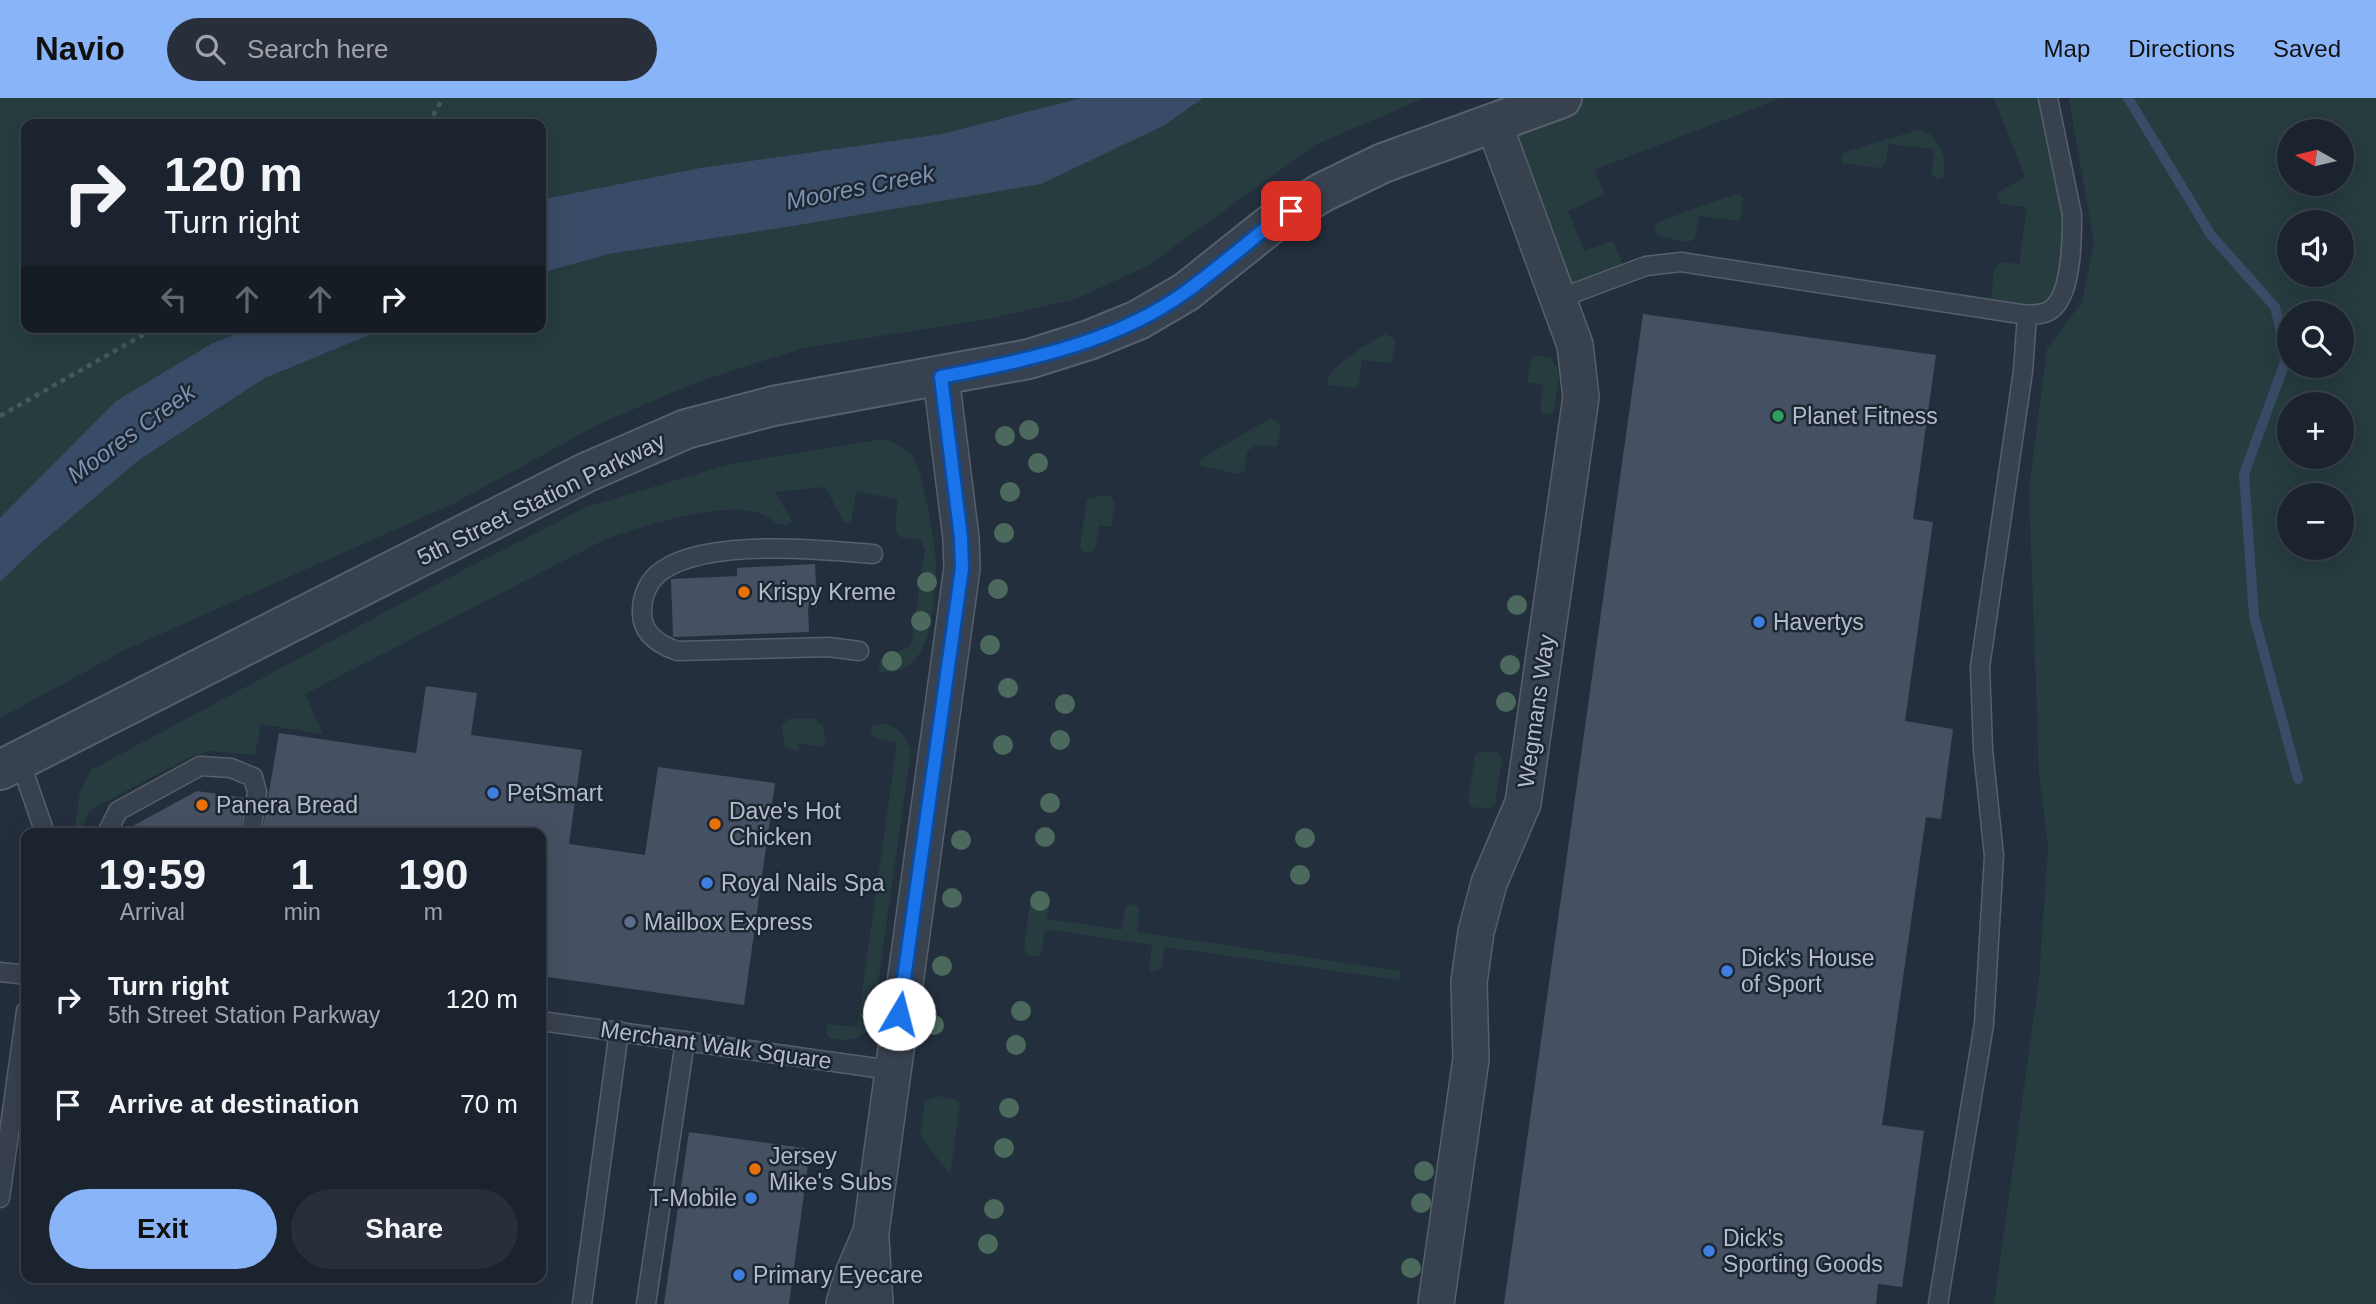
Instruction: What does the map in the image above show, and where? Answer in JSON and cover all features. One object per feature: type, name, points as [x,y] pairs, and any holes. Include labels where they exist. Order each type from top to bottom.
[{"type":"street","name":"5th Street Station Parkway","points":[[10,766],[585,473],[685,429],[773,406],[1030,359],[1089,340],[1138,320],[1186,292],[1275,221],[1323,192],[1383,163],[1562,98]]},
{"type":"street","name":"Wegmans Way","points":[[1436,1304],[1471,1059],[1469,982],[1476,932],[1489,883],[1523,803],[1581,397],[1575,345],[1494,124]]},
{"type":"street","points":[[875,1304],[871,1232],[891,1070],[962,568],[961,538],[941,377]]},
{"type":"street","points":[[845,1304],[853,1274],[871,1232]]},
{"type":"lane","points":[[1558,299],[1646,266],[1681,262],[2027,315],[2042,314],[2054,307],[2066,281],[2072,234],[2072,215],[2048,98]]},
{"type":"lane","points":[[1938,1304],[1984,1024],[1994,856],[1983,750],[1980,667],[2023,370],[2027,315]]},
{"type":"lane","points":[[859,651],[829,647],[677,651],[661,645],[647,633],[641,617],[642,598],[662,570],[688,558],[723,551],[810,549],[873,554]]},
{"type":"lane","points":[[10,766],[42,828]]},
{"type":"lane","points":[[110,828],[118,811],[200,766],[231,768],[253,777],[257,792],[252,828]]},
{"type":"lane","points":[[0,972],[21,974]]},
{"type":"lane","name":"Merchant Walk Square","points":[[546,1022],[891,1070]]},
{"type":"lane","points":[[582,1304],[619,1031]]},
{"type":"lane","points":[[646,1304],[685,1041]]},
{"type":"lane","points":[[0,1198],[21,1047]]},
{"type":"path","points":[[431,119],[443,98]]},
{"type":"path","points":[[0,416],[146,333]]},
{"type":"green space","points":[[0,98],[1081,98],[942,134],[700,168],[546,200],[546,119],[21,119],[21,333],[239,333],[213,343],[0,518]]},
{"type":"green space","points":[[1203,98],[1425,98],[1315,145],[1149,265],[1076,299],[988,319],[804,348],[700,381],[599,424],[455,503],[127,649],[0,718],[0,582],[40,544],[139,460],[265,378],[374,333],[546,333],[546,272],[609,254],[780,228],[1165,125]]},
{"type":"green space","points":[[1562,98],[1781,98],[1594,170],[1605,194],[1568,211],[1584,251],[1613,241],[1626,273],[1558,299],[1494,124]]},
{"type":"green space","points":[[1994,98],[2048,98],[2072,215],[2054,307],[1990,309],[1994,270],[2000,262],[2019,264],[2027,207],[2000,204],[1997,193],[2025,177]]},
{"type":"green space","points":[[2069,98],[2376,98],[2376,1304],[1994,1304],[2039,979],[2048,847],[2039,774],[2029,488],[2047,349],[2082,302],[2094,244]]},
{"type":"green space","points":[[1918,130],[1931,136],[1940,148],[1944,163],[1943,178],[1938,180],[1931,174],[1935,149],[1889,144],[1885,164],[1880,168],[1842,163],[1841,156],[1845,152]]},
{"type":"green space","points":[[1740,194],[1743,199],[1740,221],[1699,216],[1695,239],[1688,242],[1657,236],[1654,228],[1658,222]]},
{"type":"green space","points":[[1385,334],[1395,339],[1392,363],[1362,360],[1359,384],[1354,388],[1329,385],[1327,380],[1338,366]]},
{"type":"green space","points":[[1534,355],[1551,358],[1557,368],[1559,378],[1554,411],[1549,415],[1543,414],[1540,409],[1543,385],[1527,382],[1530,361]]},
{"type":"green space","points":[[1269,419],[1277,421],[1281,426],[1277,447],[1257,445],[1247,451],[1245,470],[1239,474],[1201,466],[1200,461],[1204,457]]},
{"type":"green space","points":[[884,439],[912,455],[921,476],[932,528],[936,578],[927,636],[924,646],[912,663],[903,669],[879,672],[880,660],[911,646],[925,550],[921,540],[900,537],[895,529],[898,499],[856,492],[851,523],[844,522],[825,487],[775,492],[792,521],[785,525],[777,524],[762,514],[743,510],[719,510],[644,526],[606,539],[305,694],[323,734],[261,724],[255,755],[210,751],[192,756],[92,809],[85,818],[83,828],[75,828],[80,792],[91,770],[469,567],[587,507],[730,464]]},
{"type":"green space","points":[[1103,495],[1112,497],[1115,505],[1111,527],[1099,525],[1095,549],[1090,553],[1083,552],[1080,547],[1087,499]]},
{"type":"green space","points":[[813,718],[823,725],[826,739],[823,747],[799,743],[798,751],[785,748],[782,726],[788,719]]},
{"type":"green space","points":[[885,724],[901,733],[911,750],[872,1026],[858,1037],[836,1039],[830,1038],[826,1033],[828,1024],[857,1027],[897,743],[873,737],[870,731],[873,725]]},
{"type":"green space","points":[[1480,751],[1498,753],[1502,758],[1495,805],[1488,809],[1472,807],[1468,802],[1475,755]]},
{"type":"green space","points":[[1036,891],[1047,892],[1050,898],[1047,919],[1122,930],[1126,906],[1136,904],[1140,908],[1137,932],[1400,971],[1399,980],[1165,947],[1161,969],[1151,972],[1149,968],[1152,945],[1045,929],[1042,952],[1038,957],[1027,955],[1024,948],[1031,896]]},
{"type":"green space","points":[[940,1096],[956,1100],[960,1104],[950,1175],[920,1136],[925,1101]]},
{"type":"water","name":"Moores Creek","points":[[1081,98],[1203,98],[1165,125],[1041,184],[609,254],[546,272],[546,199],[700,168],[942,134]]},
{"type":"water","name":"Moores Creek","points":[[239,333],[374,333],[265,378],[139,460],[40,544],[0,582],[0,518],[116,401],[213,343]]},
{"type":"building","points":[[1643,314],[1936,355],[1913,519],[1933,522],[1905,721],[1953,729],[1941,819],[1926,817],[1882,1125],[1924,1131],[1902,1287],[1878,1284],[1876,1304],[1504,1304]]},
{"type":"building","name":"Krispy Kreme","points":[[815,564],[817,607],[808,607],[809,632],[673,637],[671,579],[737,576],[737,568]]},
{"type":"building","points":[[426,686],[477,693],[471,735],[582,750],[569,844],[645,855],[658,767],[775,783],[744,1005],[546,977],[546,828],[263,828],[279,733],[416,753]]},
{"type":"building","name":"Panera Bread","points":[[197,791],[245,798],[241,828],[129,828]]},
{"type":"building","points":[[689,1132],[810,1149],[789,1304],[664,1304]]},
{"type":"waterway","points":[[2128,98],[2211,235],[2275,307],[2287,357],[2244,474],[2254,616],[2298,779]]},
{"type":"place","name":"Planet Fitness","points":[[1778,416]]},
{"type":"place","name":"Krispy Kreme","points":[[744,592]]},
{"type":"place","name":"Havertys","points":[[1759,622]]},
{"type":"place","name":"PetSmart","points":[[493,793]]},
{"type":"place","name":"Panera Bread","points":[[202,805]]},
{"type":"place","name":"Dave's Hot Chicken","points":[[715,824]]},
{"type":"place","name":"Royal Nails Spa","points":[[707,883]]},
{"type":"place","name":"Mailbox Express","points":[[630,922]]},
{"type":"place","name":"Dick's House of Sport","points":[[1727,971]]},
{"type":"place","name":"Jersey Mike's Subs","points":[[755,1169]]},
{"type":"place","name":"T-Mobile","points":[[751,1198]]},
{"type":"place","name":"Dick's Sporting Goods","points":[[1709,1251]]},
{"type":"place","name":"Primary Eyecare","points":[[739,1275]]},
{"type":"route","points":[[899,1014],[962,568],[961,538],[941,377],[1030,359],[1089,340],[1138,320],[1186,292],[1291,211]]}]
